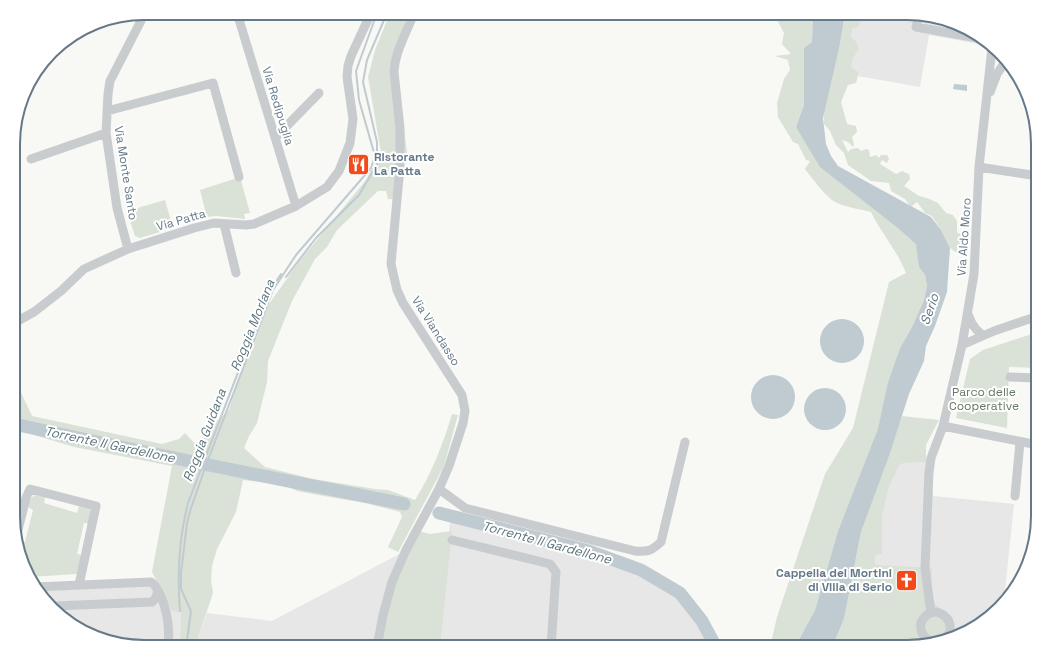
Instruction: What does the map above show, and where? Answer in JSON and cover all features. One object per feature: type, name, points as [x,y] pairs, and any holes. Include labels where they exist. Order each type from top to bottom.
[{"type":"street","name":"Via Monte Santo","points":[[128,249],[117,208],[106,133],[107,111],[110,81],[141,20]]},
{"type":"street","name":"Via Redipuglia","points":[[239,20],[296,206]]},
{"type":"street","name":"Via Patta","points":[[20,320],[34,312],[61,291],[84,269],[128,249],[214,223],[246,226],[254,224],[296,206],[327,187],[339,171],[350,143],[353,119],[347,77],[348,66],[368,20]]},
{"type":"street","name":"Via Viandasso","points":[[378,640],[392,582],[406,550],[440,489],[463,423],[465,411],[462,395],[403,303],[397,290],[391,264],[400,167],[400,128],[394,65],[411,20]]},
{"type":"street","points":[[918,21],[916,27],[968,36]]},
{"type":"street","name":"Via Aldo Moro","points":[[931,612],[925,568],[931,458],[943,426],[963,340],[974,274],[979,167],[992,54]]},
{"type":"street","points":[[985,107],[997,74],[1002,66]]},
{"type":"street","points":[[107,111],[213,83],[239,176]]},
{"type":"street","points":[[275,138],[319,93]]},
{"type":"street","points":[[31,159],[106,133]]},
{"type":"street","points":[[979,167],[1031,175]]},
{"type":"street","points":[[224,224],[236,273]]},
{"type":"street","points":[[968,313],[975,329],[980,333]]},
{"type":"street","points":[[963,340],[1031,318]]},
{"type":"street","points":[[963,340],[980,333],[994,331]]},
{"type":"street","points":[[1010,377],[1031,378]]},
{"type":"street","points":[[943,426],[1031,444]]},
{"type":"street","points":[[440,489],[465,508],[634,551],[646,552],[661,542],[685,442]]},
{"type":"street","points":[[1015,496],[1020,442]]},
{"type":"street","points":[[20,521],[26,498],[30,489],[96,506],[79,585]]},
{"type":"street","points":[[452,540],[550,564],[556,572],[551,640]]},
{"type":"street","points":[[43,587],[146,581],[151,582],[155,584],[167,612],[170,630],[169,640]]},
{"type":"street","points":[[59,606],[152,602],[158,592]]},
{"type":"street","points":[[926,638],[923,636],[920,627],[923,618],[931,612],[939,612],[946,616],[950,623],[951,632]]},
{"type":"shaded area","points":[[859,20],[907,20],[931,22],[962,33],[980,44],[929,35],[920,87],[858,76],[859,72],[851,67],[853,58],[851,37],[853,28]]},
{"type":"shaded area","points":[[926,462],[933,496],[1014,504],[1005,592],[995,604],[982,614],[953,631],[953,617],[936,605],[931,594],[875,565],[875,555],[882,554],[882,517],[889,487],[900,464]]},
{"type":"shaded area","points":[[450,520],[580,548],[623,562],[672,586],[696,605],[719,640],[440,640]]},
{"type":"shaded area","points":[[409,549],[387,640],[197,640],[207,613],[272,621]]},
{"type":"shaded area","points":[[160,585],[181,612],[180,640],[128,639],[97,631],[75,619],[62,609],[46,591]]},
{"type":"green space","points":[[387,20],[406,20],[397,77],[407,152],[395,199],[388,199],[386,191],[378,191],[337,230],[327,247],[315,259],[292,301],[268,361],[267,382],[257,423],[244,448],[265,467],[313,479],[388,490],[415,500],[427,479],[445,436],[452,414],[458,415],[444,466],[398,552],[388,547],[402,517],[400,512],[365,503],[297,491],[284,485],[243,480],[236,512],[217,549],[212,566],[211,580],[213,593],[197,640],[180,640],[181,612],[172,611],[152,572],[172,466],[74,447],[20,431],[20,390],[32,416],[162,444],[179,439],[185,433],[197,446],[214,424],[229,410],[257,321],[298,263],[366,180],[371,170],[382,158],[368,77],[375,50]]},
{"type":"green space","points":[[777,20],[813,20],[812,42],[804,48],[804,105],[796,127],[917,244],[919,267],[925,275],[927,286],[924,300],[912,327],[900,348],[888,382],[879,429],[838,531],[815,610],[799,640],[772,640],[777,617],[825,474],[853,428],[889,282],[906,273],[871,212],[846,206],[832,200],[818,185],[805,169],[810,161],[806,160],[798,144],[793,142],[778,117],[777,103],[784,79],[790,70],[788,60],[775,56],[791,54],[782,44],[784,33]]},
{"type":"green space","points":[[844,20],[860,20],[858,27],[853,28],[851,37],[856,42],[859,49],[853,58],[851,67],[859,72],[856,83],[848,85],[841,102],[847,124],[856,126],[857,132],[852,137],[854,144],[853,147],[848,142],[842,140],[848,152],[851,149],[858,148],[861,151],[866,149],[869,150],[870,157],[876,155],[879,158],[881,155],[887,155],[889,159],[887,163],[882,160],[880,164],[896,174],[902,171],[909,174],[910,179],[904,186],[919,196],[938,203],[946,213],[953,215],[957,221],[957,233],[968,235],[969,241],[962,249],[959,248],[957,253],[950,248],[932,216],[925,213],[917,202],[911,207],[905,199],[891,191],[889,183],[871,181],[848,165],[844,153],[836,145],[830,131],[824,124],[824,109],[840,44]]},
{"type":"green space","points":[[240,177],[250,213],[244,214],[245,219],[216,216],[207,217],[200,190]]},
{"type":"green space","points":[[165,200],[173,228],[140,238],[135,236],[127,211]]},
{"type":"green space","name":"Parco delle Cooperative","points":[[1031,334],[1031,368],[1009,367],[1007,428],[956,418],[970,359],[983,350]]},
{"type":"green space","points":[[902,416],[939,420],[926,445],[926,462],[900,464],[889,487],[882,517],[882,554],[875,555],[875,565],[932,568],[931,594],[936,605],[953,617],[953,631],[939,636],[915,640],[835,640],[844,619],[861,532]]},
{"type":"green space","points":[[35,495],[45,497],[44,503],[77,513],[79,506],[93,509],[90,524],[84,523],[77,554],[82,555],[77,574],[36,577],[29,563],[22,541],[25,542],[33,510],[28,507],[31,499]]},
{"type":"green space","points":[[419,531],[430,534],[452,531],[441,640],[381,640],[392,590]]},
{"type":"water","name":"Serio","points":[[813,20],[844,20],[840,44],[823,118],[826,144],[831,156],[838,166],[931,217],[941,230],[950,248],[947,292],[926,346],[924,361],[909,394],[890,453],[861,532],[844,619],[835,640],[799,640],[815,610],[838,531],[878,429],[888,382],[900,348],[912,327],[924,300],[927,286],[925,275],[919,267],[916,244],[898,228],[820,167],[796,127],[804,105],[804,48],[812,42]]},
{"type":"water","points":[[954,84],[967,85],[967,91],[953,89]]},
{"type":"water","points":[[838,319],[846,319],[858,325],[864,337],[864,345],[858,357],[846,363],[838,363],[826,357],[820,345],[820,337],[826,325]]},
{"type":"water","points":[[773,375],[785,379],[791,385],[795,397],[791,409],[785,415],[773,419],[761,415],[755,409],[751,397],[755,385],[761,379]]},
{"type":"water","points":[[821,388],[829,388],[837,391],[843,397],[846,409],[843,421],[837,427],[829,430],[821,430],[813,427],[807,421],[804,413],[804,405],[807,397],[813,391]]},
{"type":"waterway","name":"Roggia Guidana","points":[[187,640],[191,611],[181,589],[181,573],[187,523],[206,465],[273,290],[296,255],[371,168],[375,156],[359,100],[356,71],[374,20]]},
{"type":"waterway","name":"Roggia Morlana","points":[[286,277],[316,238],[359,195],[377,164],[377,142],[363,82],[367,60],[384,20]]},
{"type":"waterway","name":"Roggia Guidana","points":[[180,611],[180,557],[188,503],[268,294],[281,274]]},
{"type":"waterway","name":"Roggia Morlana","points":[[20,425],[404,504]]},
{"type":"waterway","name":"Torrente Il Gardellone","points":[[439,513],[589,551],[641,570],[680,593],[702,621],[712,640]]},
{"type":"place","name":"Ristorante La Patta","points":[[359,164]]},
{"type":"place","name":"Cappella dei Mortini di Villa di Serio","points":[[907,580]]}]
